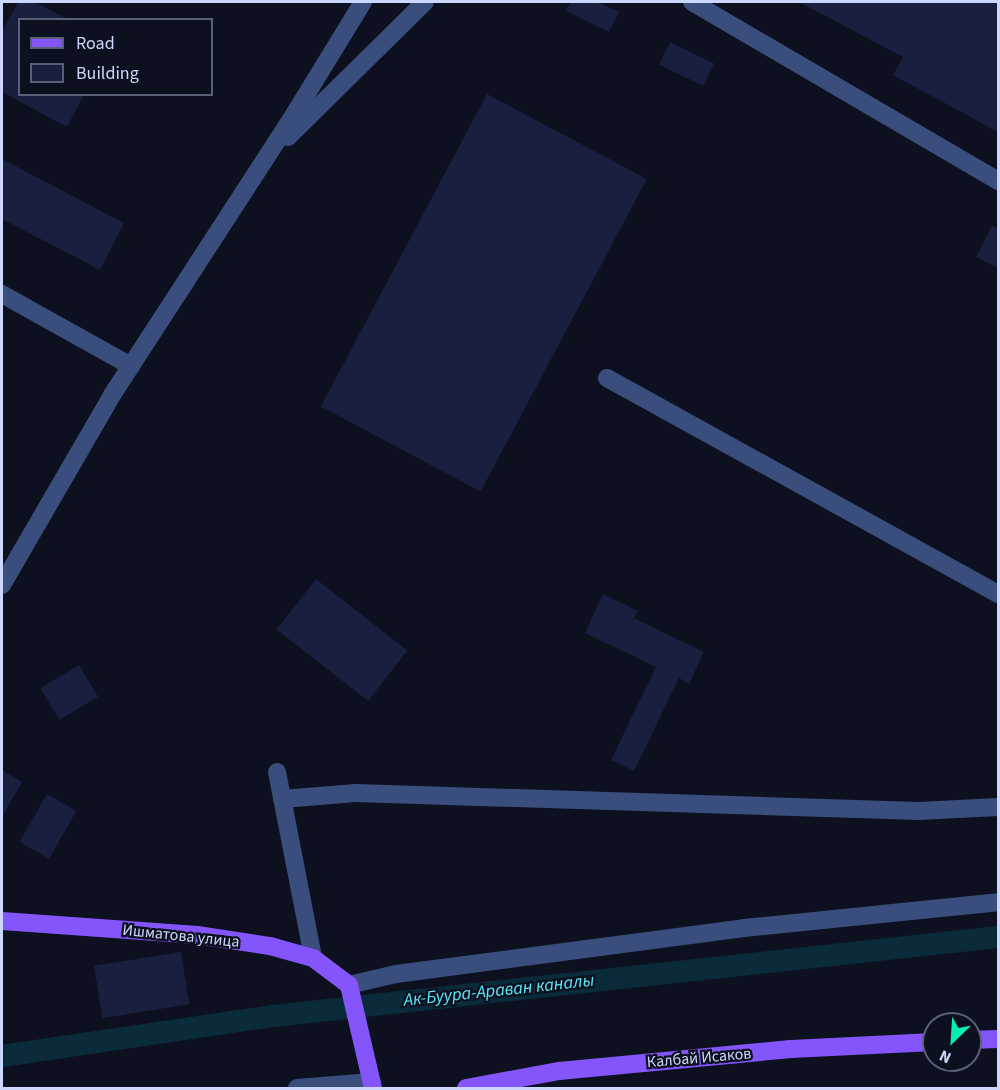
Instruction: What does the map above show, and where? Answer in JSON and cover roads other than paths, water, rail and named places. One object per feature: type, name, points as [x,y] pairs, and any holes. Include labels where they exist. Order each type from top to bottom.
[{"type":"main road","name":"Ишматова улица","points":[[2,921],[197,935],[270,946],[313,958],[349,985]]},
{"type":"main road","points":[[349,985],[371,1079]]},
{"type":"main road","points":[[982,1040],[999,1039]]},
{"type":"main road","name":"Калбай Исаков","points":[[466,1089],[559,1071],[791,1049],[922,1043]]},
{"type":"street","points":[[2,585],[131,366],[265,160],[363,2]]},
{"type":"street","points":[[265,160],[425,2]]},
{"type":"street","points":[[692,2],[999,181]]},
{"type":"street","points":[[2,294],[131,366]]},
{"type":"street","points":[[607,378],[999,594]]},
{"type":"street","points":[[277,772],[313,958]]},
{"type":"street","points":[[282,800],[356,793],[919,811],[999,807]]},
{"type":"street","points":[[349,985],[396,974],[744,928],[999,902]]},
{"type":"street","points":[[297,1089],[371,1079]]},
{"type":"waterway","name":"Ак-Буура-Араван каналы","points":[[2,1056],[273,1016],[998,937]]}]
